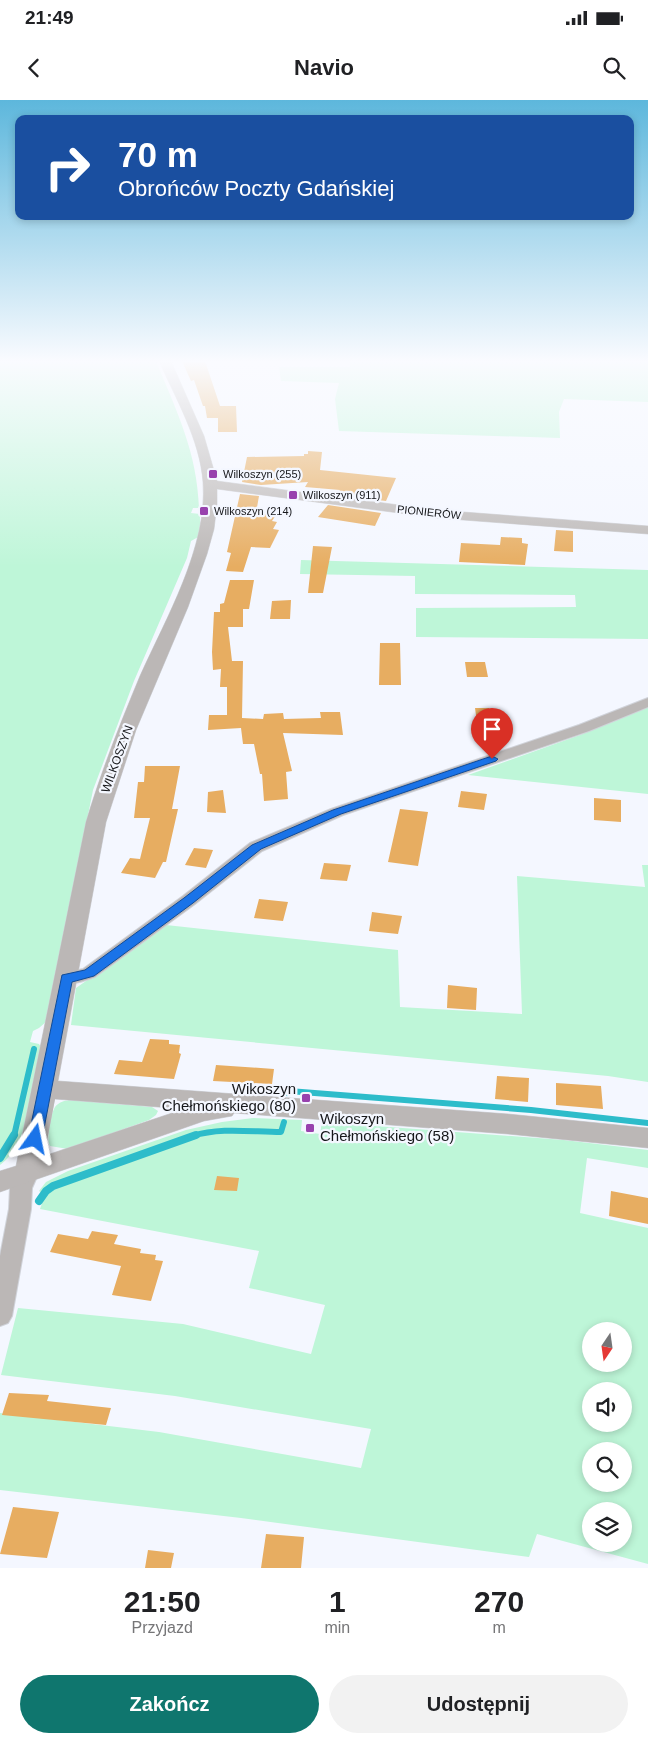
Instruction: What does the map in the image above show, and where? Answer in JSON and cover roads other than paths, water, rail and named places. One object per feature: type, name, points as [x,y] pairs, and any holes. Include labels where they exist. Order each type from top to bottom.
[{"type":"street","name":"WILKOSZYN","points":[[28,1172],[96,822],[122,740],[198,559],[208,519],[210,484],[201,445],[194,430]]},
{"type":"street","name":"PIONIERÓW","points":[[210,484],[437,514],[648,530]]},
{"type":"street","points":[[66,978],[89,973],[189,900],[256,847],[337,812],[584,728],[648,702]]},
{"type":"street","points":[[45,1089],[480,1121],[648,1138]]},
{"type":"street","points":[[0,1182],[203,1112],[267,1106]]},
{"type":"street","points":[[0,1316],[20,1209],[21,1188],[28,1172]]},
{"type":"waterway","points":[[14,1136],[34,1049]]},
{"type":"waterway","points":[[287,1093],[289,1091],[531,1110],[648,1123]]},
{"type":"waterway","points":[[194,1136],[225,1131],[281,1132],[284,1122]]},
{"type":"waterway","points":[[0,1158],[14,1135]]},
{"type":"waterway","points":[[39,1201],[46,1191],[53,1186],[194,1136]]},
{"type":"place","name":"Wilkoszyn (255)","points":[[213,474]]},
{"type":"place","name":"Wilkoszyn (911)","points":[[293,495]]},
{"type":"place","name":"Wilkoszyn (214)","points":[[204,511]]},
{"type":"place","name":"Wikoszyn Chełmońskiego (80)","points":[[306,1098]]},
{"type":"place","name":"Wikoszyn Chełmońskiego (58)","points":[[310,1128]]}]
